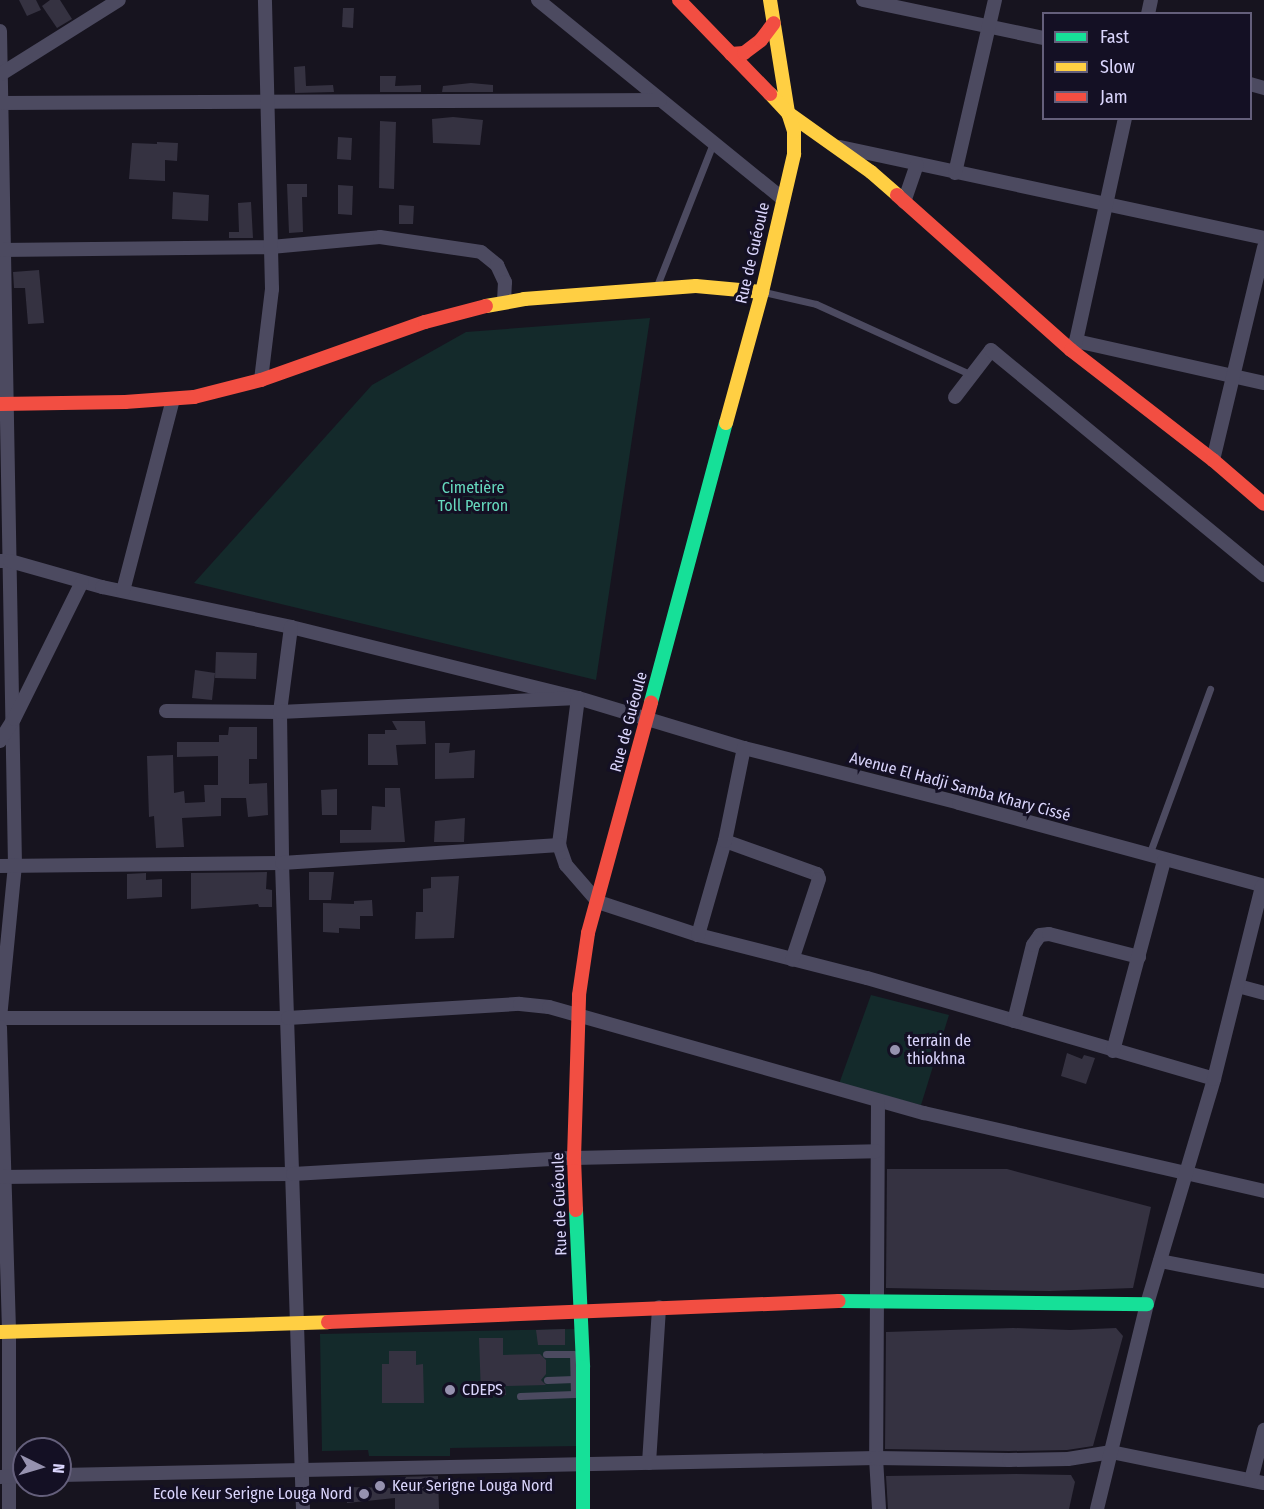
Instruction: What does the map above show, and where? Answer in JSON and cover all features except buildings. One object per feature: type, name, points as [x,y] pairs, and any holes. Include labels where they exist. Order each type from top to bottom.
[{"type":"street","points":[[1,74],[119,0]]},
{"type":"street","points":[[261,380],[270,309],[271,247],[265,0]]},
{"type":"street","points":[[538,0],[783,199]]},
{"type":"street","points":[[678,0],[788,113],[836,146],[1264,504]]},
{"type":"street","name":"Rue de Guéoule","points":[[583,1509],[579,1367],[580,1310],[574,1158],[579,995],[588,933],[762,292],[794,154],[794,131],[788,113],[770,0]]},
{"type":"street","points":[[863,0],[1042,38]]},
{"type":"street","points":[[955,173],[995,0]]},
{"type":"street","points":[[731,54],[744,53],[761,40],[774,23]]},
{"type":"street","points":[[0,31],[5,561],[15,719],[15,865],[0,1017],[288,1018],[520,1004],[549,1007],[878,1101],[1264,1191]]},
{"type":"street","points":[[1,104],[660,100]]},
{"type":"street","points":[[1073,345],[1125,120]]},
{"type":"street","points":[[836,146],[1264,238]]},
{"type":"street","points":[[904,202],[917,165]]},
{"type":"street","points":[[2,250],[271,247],[380,237],[481,252],[497,265],[505,282],[504,302]]},
{"type":"street","points":[[1213,460],[1264,247]]},
{"type":"street","points":[[3,404],[194,397],[261,380],[425,322],[504,302],[696,286],[762,292]]},
{"type":"street","points":[[1073,345],[1235,375],[1264,383]]},
{"type":"street","points":[[955,397],[991,351],[1264,575]]},
{"type":"street","points":[[123,591],[173,399]]},
{"type":"street","name":"Avenue El Hadji Samba Khary Cissé","points":[[5,561],[82,582],[291,627],[578,698],[744,748],[1263,886]]},
{"type":"street","points":[[0,741],[15,719],[82,582]]},
{"type":"street","points":[[291,627],[280,712],[282,863],[293,1174],[295,1323],[303,1509]]},
{"type":"street","points":[[166,711],[280,712],[578,698],[559,844],[566,865],[598,902],[698,935],[867,978],[1214,1080]]},
{"type":"street","points":[[0,719],[15,719]]},
{"type":"street","points":[[698,935],[724,841],[744,748]]},
{"type":"street","points":[[724,841],[816,874],[819,879],[792,960]]},
{"type":"street","points":[[0,866],[282,863],[559,844]]},
{"type":"street","points":[[1113,1051],[1164,861]]},
{"type":"street","points":[[1097,1509],[1147,1304],[1214,1080],[1263,886]]},
{"type":"street","points":[[1014,1021],[1033,945],[1040,935],[1049,934],[1139,957]]},
{"type":"street","points":[[1238,986],[1264,993]]},
{"type":"street","points":[[0,1026],[5,1332],[4,1477],[9,1509]]},
{"type":"street","points":[[878,1101],[876,1151],[879,1299],[876,1458],[879,1509]]},
{"type":"street","points":[[1,1177],[293,1174],[574,1158],[876,1151]]},
{"type":"street","points":[[1160,1261],[1264,1281]]},
{"type":"street","points":[[5,1332],[295,1323],[879,1299],[1147,1304]]},
{"type":"street","points":[[650,1463],[659,1307]]},
{"type":"street","points":[[72,1475],[876,1458],[1068,1459],[1112,1452],[1257,1481],[1264,1430]]},
{"type":"lane","points":[[655,288],[714,143]]},
{"type":"lane","points":[[762,292],[816,304],[972,375]]},
{"type":"lane","points":[[1149,855],[1210,689]]},
{"type":"lane","points":[[520,1396],[574,1394],[574,1379],[579,1367],[573,1354],[546,1354]]},
{"type":"lane","points":[[547,1380],[574,1379]]},
{"type":"green space","name":"Cimetière Toll Perron","points":[[650,318],[596,680],[194,583],[372,385],[466,332]]},
{"type":"green space","name":"terrain de thiokhna","points":[[871,995],[949,1015],[921,1105],[839,1084]]},
{"type":"green space","name":"CDEPS","points":[[577,1329],[580,1446],[450,1448],[450,1456],[369,1456],[368,1450],[322,1451],[320,1334]]},
{"type":"traffic: fast","points":[[651,702],[726,423]]},
{"type":"traffic: fast","points":[[576,1210],[583,1367],[583,1509]]},
{"type":"traffic: fast","points":[[839,1301],[1147,1304]]},
{"type":"traffic: slow","points":[[770,0],[788,113],[871,172],[897,195]]},
{"type":"traffic: slow","points":[[726,423],[762,292],[794,154],[794,131],[788,113],[770,94]]},
{"type":"traffic: slow","points":[[486,306],[524,299],[696,286],[762,292]]},
{"type":"traffic: slow","points":[[0,1332],[328,1322]]},
{"type":"traffic: jam","points":[[679,0],[770,94]]},
{"type":"traffic: jam","points":[[731,54],[744,53],[761,40],[774,23]]},
{"type":"traffic: jam","points":[[897,195],[1071,350],[1213,460],[1264,504]]},
{"type":"traffic: jam","points":[[0,404],[125,402],[194,397],[261,380],[425,322],[486,306]]},
{"type":"traffic: jam","points":[[576,1210],[574,1158],[579,995],[588,933],[651,702]]},
{"type":"traffic: jam","points":[[328,1322],[839,1301]]},
{"type":"place","name":"terrain de thiokhna","points":[[895,1050]]},
{"type":"place","name":"CDEPS","points":[[450,1390]]},
{"type":"place","name":"Keur Serigne Louga Nord","points":[[380,1486]]},
{"type":"place","name":"Ecole Keur Serigne Louga Nord","points":[[364,1494]]}]
